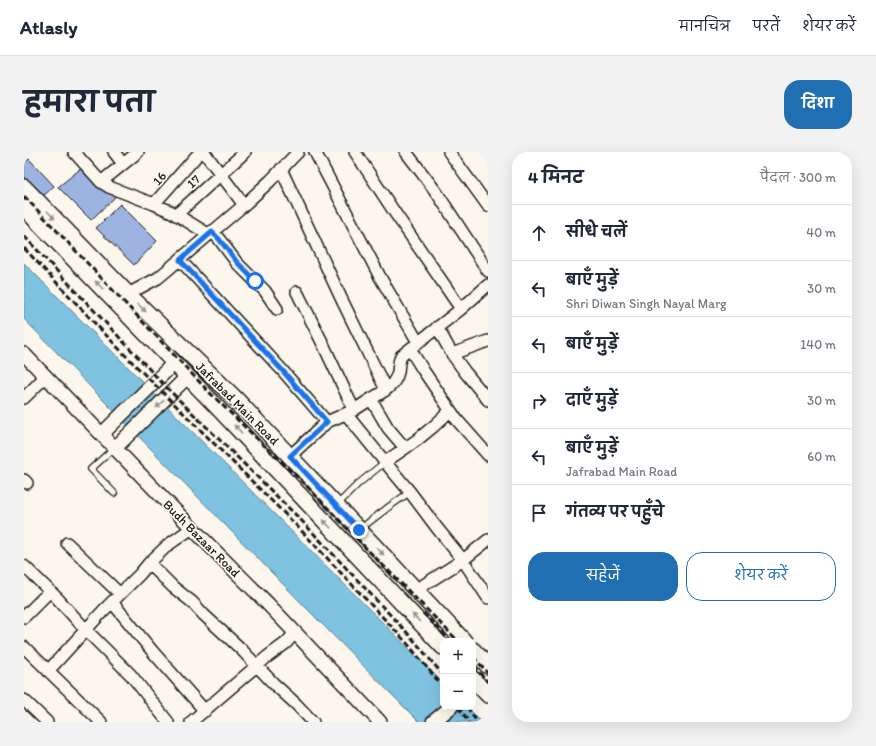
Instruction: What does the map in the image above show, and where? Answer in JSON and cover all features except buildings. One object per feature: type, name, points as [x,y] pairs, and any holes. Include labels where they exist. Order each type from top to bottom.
[{"type":"main road","name":"Jafrabad Main Road","points":[[24,187],[128,294],[236,399],[461,638]]},
{"type":"main road","name":"Jafrabad Main Road","points":[[24,208],[188,377],[440,644]]},
{"type":"main road","points":[[476,653],[488,666]]},
{"type":"main road","points":[[476,684],[488,695]]},
{"type":"street","points":[[74,152],[101,182],[109,187],[154,204],[219,239],[237,262],[264,291],[277,309]]},
{"type":"street","points":[[114,152],[123,164]]},
{"type":"street","points":[[101,182],[138,152]]},
{"type":"street","name":"16","points":[[154,204],[200,152]]},
{"type":"street","points":[[204,152],[244,204]]},
{"type":"street","name":"17","points":[[176,215],[245,152]]},
{"type":"street","points":[[128,294],[158,278],[180,260],[244,204],[298,152]]},
{"type":"street","points":[[315,152],[380,277],[414,346],[423,370],[450,411],[488,455]]},
{"type":"street","points":[[355,152],[461,309]]},
{"type":"street","points":[[406,152],[437,193],[488,271]]},
{"type":"street","points":[[449,152],[488,206]]},
{"type":"street","points":[[281,169],[386,390]]},
{"type":"street","points":[[180,260],[282,370],[327,422]]},
{"type":"street","points":[[290,456],[327,422],[350,412],[391,386],[398,373],[398,363],[401,356],[461,309],[488,285]]},
{"type":"street","points":[[297,292],[324,346],[350,412],[385,462],[463,560],[488,598]]},
{"type":"street","points":[[437,327],[452,354],[488,400]]},
{"type":"street","points":[[452,354],[488,341]]},
{"type":"street","name":"Budh Bazaar Road","points":[[24,354],[192,528],[267,603],[380,722]]},
{"type":"street","points":[[102,434],[174,363]]},
{"type":"street","points":[[24,398],[46,376]]},
{"type":"street","points":[[115,448],[188,377]]},
{"type":"street","points":[[371,399],[388,428],[405,448]]},
{"type":"street","points":[[385,462],[418,440],[450,411]]},
{"type":"street","points":[[48,671],[149,563],[168,545],[192,528]]},
{"type":"street","points":[[416,590],[463,560],[488,540]]},
{"type":"street","points":[[67,543],[120,594]]},
{"type":"street","points":[[149,563],[241,649],[313,722]]},
{"type":"street","points":[[24,566],[131,675],[168,722]]},
{"type":"street","points":[[24,617],[50,591]]},
{"type":"street","points":[[112,602],[204,711]]},
{"type":"street","points":[[191,722],[267,657],[286,643],[295,633]]},
{"type":"street","points":[[24,647],[101,722]]},
{"type":"street","points":[[24,700],[47,722]]},
{"type":"street","points":[[433,722],[447,710]]},
{"type":"lane","points":[[114,493],[90,469],[115,448]]},
{"type":"lane","points":[[336,505],[358,484],[385,462]]},
{"type":"lane","points":[[359,530],[410,492]]},
{"type":"water","points":[[24,263],[440,680],[440,710],[470,710],[482,722],[419,722],[24,319]]},
{"type":"railway","points":[[24,196],[208,391],[304,483],[455,638]]},
{"type":"railway","points":[[24,236],[168,389],[300,519],[412,638],[442,674]]},
{"type":"railway","points":[[24,248],[123,353],[296,525],[406,642],[440,683]]},
{"type":"railway","points":[[423,613],[447,638]]},
{"type":"railway","points":[[476,660],[488,673]]},
{"type":"railway","points":[[476,669],[488,682]]},
{"type":"railway","points":[[460,710],[469,722]]},
{"type":"railway","points":[[469,710],[477,722]]},
{"type":"route","points":[[255,281],[212,232],[180,260],[282,370],[327,422],[290,456],[359,530]]}]
